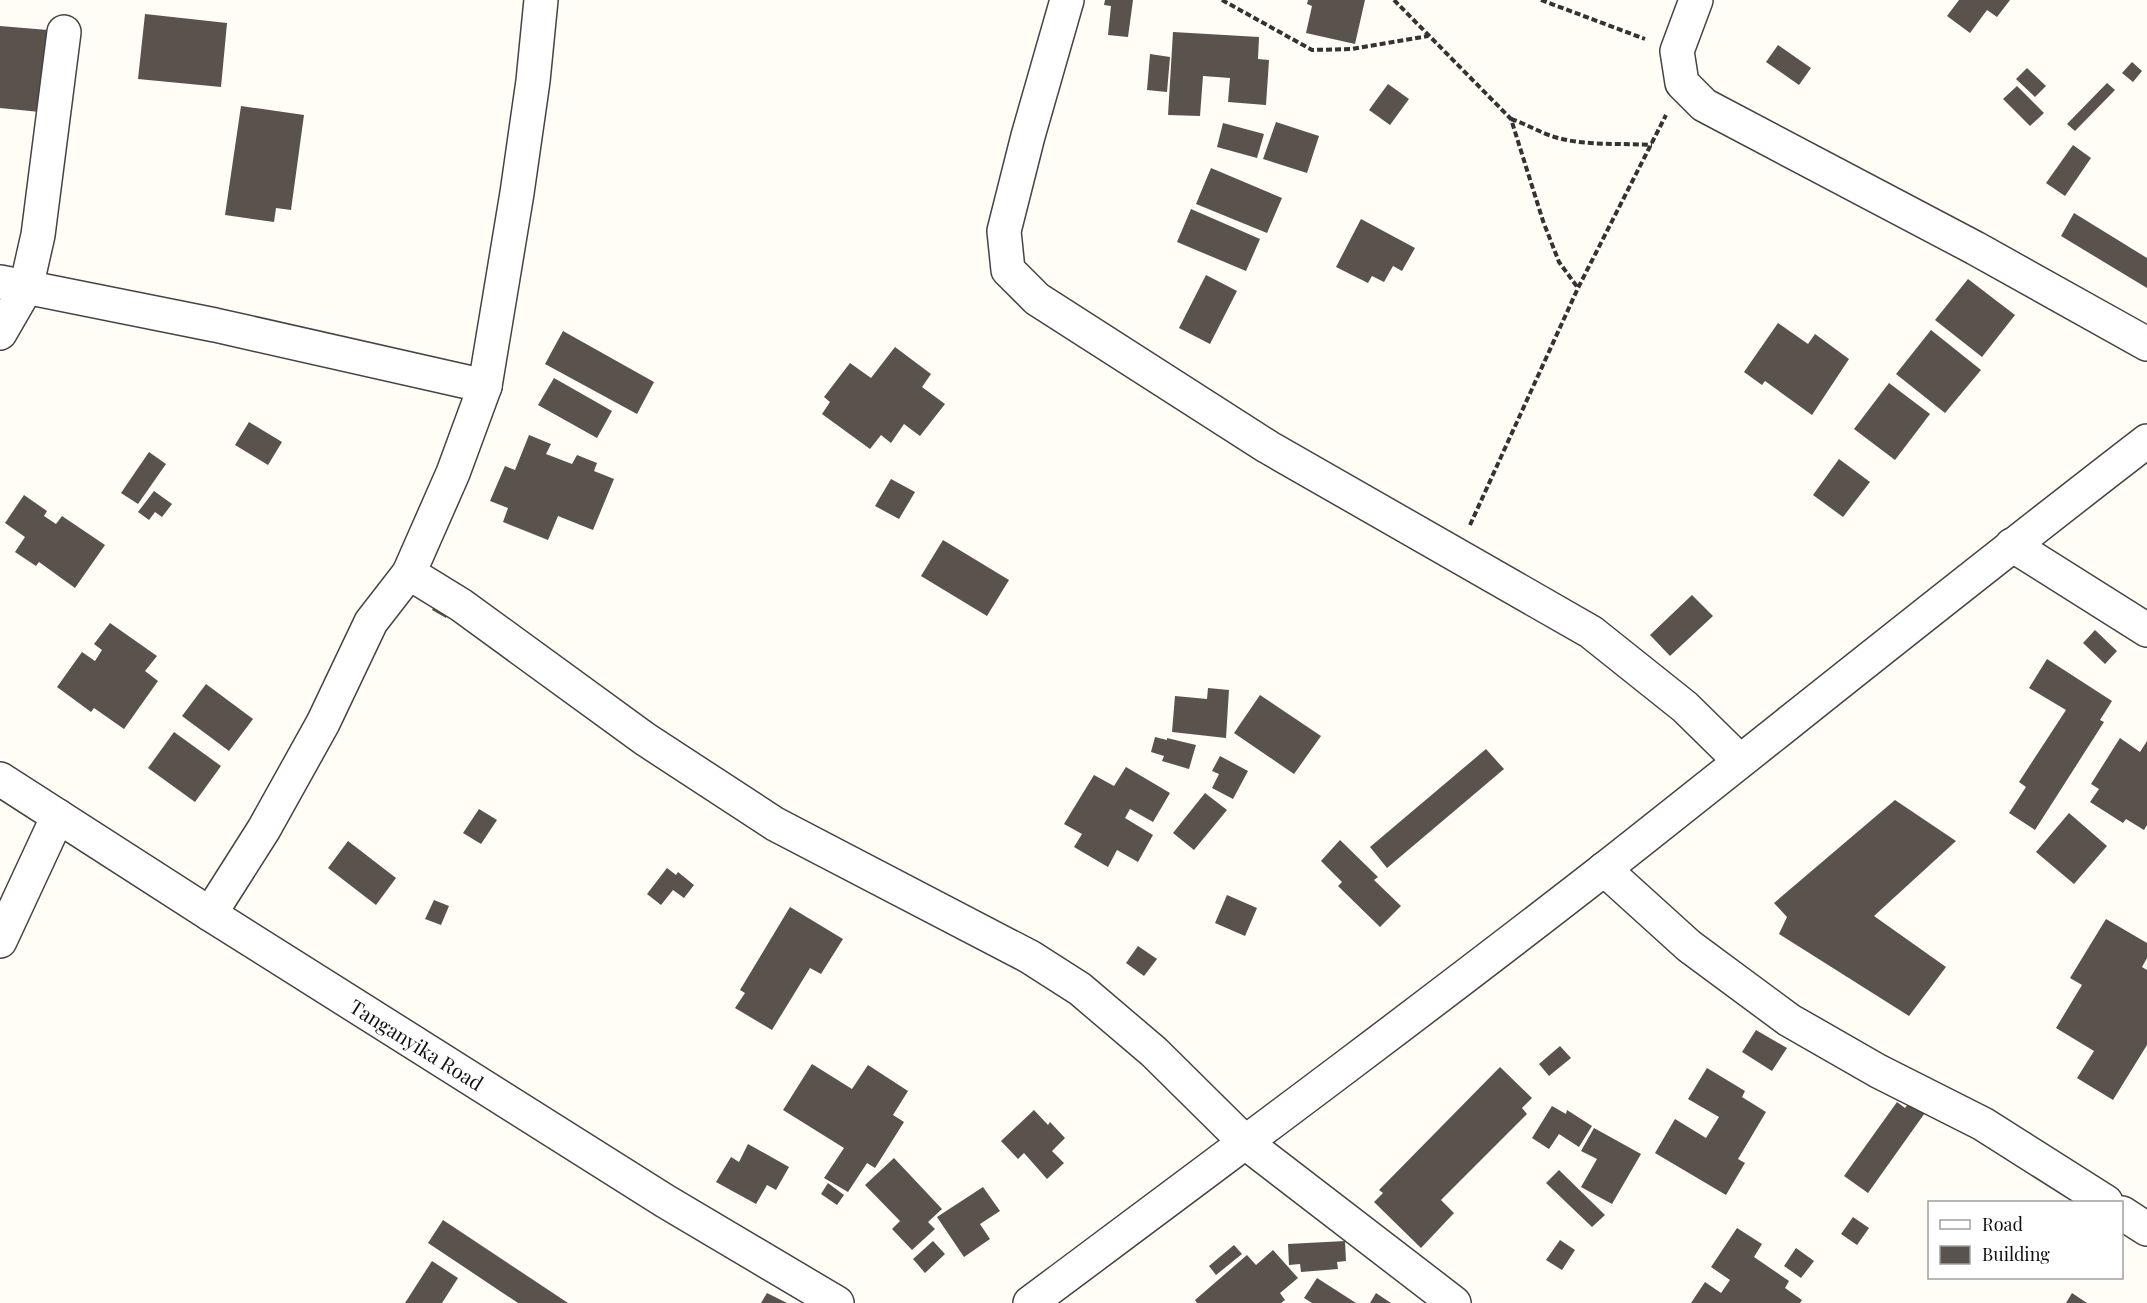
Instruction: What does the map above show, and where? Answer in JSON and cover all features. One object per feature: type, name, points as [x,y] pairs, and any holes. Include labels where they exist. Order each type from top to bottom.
[{"type":"street","points":[[210,915],[264,829],[323,723],[371,622],[409,573],[453,473],[485,386],[517,193],[533,81],[541,0]]},
{"type":"street","points":[[1067,0],[1028,136],[1004,231],[1008,270],[1037,299],[1268,447],[1591,632],[1685,707],[1740,761]]},
{"type":"street","points":[[1696,0],[1677,51],[1682,83],[1704,105],[1975,248],[2147,344]]},
{"type":"street","points":[[0,333],[13,285],[38,235],[64,32]]},
{"type":"street","points":[[13,285],[215,325],[485,386]]},
{"type":"street","points":[[1030,1303],[1246,1143],[1604,869],[2012,545],[2147,441]]},
{"type":"street","points":[[2012,545],[2147,630]]},
{"type":"street","points":[[409,573],[461,605],[645,739],[775,824],[1030,957],[1080,989],[1154,1052],[1246,1143],[1454,1303]]},
{"type":"street","name":"Tanganyika Road","points":[[0,779],[210,915],[664,1201],[837,1303]]},
{"type":"street","points":[[0,941],[58,816]]},
{"type":"street","points":[[1604,869],[1689,946],[1789,1020],[1878,1071],[1983,1124],[2103,1201]]},
{"type":"street","points":[[2123,1214],[2147,1229]]},
{"type":"path","points":[[1222,0],[1312,50],[1352,49],[1428,36]]},
{"type":"path","points":[[1394,0],[1510,119],[1543,221],[1559,262],[1578,288]]},
{"type":"path","points":[[1541,0],[1677,51]]},
{"type":"path","points":[[1456,556],[1578,288],[1682,83]]},
{"type":"path","points":[[1510,119],[1557,138],[1586,143],[1652,145]]},
{"type":"building","points":[[1105,0],[1133,0],[1128,37],[1108,35],[1111,6],[1104,5]]},
{"type":"building","points":[[1308,0],[1365,0],[1355,44],[1306,33],[1312,6],[1307,4]]},
{"type":"building","points":[[1959,0],[2010,0],[1997,17],[1987,10],[1970,33],[1947,16]]},
{"type":"building","points":[[145,14],[227,23],[221,87],[138,79]]},
{"type":"building","points":[[0,26],[48,30],[40,112],[0,108]]},
{"type":"building","points":[[1173,32],[1259,37],[1258,59],[1269,60],[1266,105],[1228,102],[1230,78],[1203,76],[1200,116],[1168,115]]},
{"type":"building","points":[[1778,45],[1811,68],[1799,85],[1766,62]]},
{"type":"building","points":[[1150,54],[1170,57],[1167,92],[1147,90]]},
{"type":"building","points":[[2132,62],[2142,71],[2133,82],[2122,73]]},
{"type":"building","points":[[2027,68],[2046,86],[2035,97],[2016,79]]},
{"type":"building","points":[[2107,83],[2115,90],[2075,131],[2067,124]]},
{"type":"building","points":[[1388,84],[1409,99],[1390,125],[1369,110]]},
{"type":"building","points":[[2017,86],[2044,113],[2030,126],[2003,99]]},
{"type":"building","points":[[241,106],[304,115],[291,210],[276,208],[274,222],[225,215]]},
{"type":"building","points":[[1276,122],[1319,136],[1307,173],[1263,159]]},
{"type":"building","points":[[1223,123],[1264,134],[1257,158],[1217,147]]},
{"type":"building","points":[[2073,145],[2091,158],[2065,196],[2046,183]]},
{"type":"building","points":[[1211,168],[1282,198],[1267,233],[1196,204]]},
{"type":"building","points":[[1191,209],[1260,239],[1246,271],[1177,242]]},
{"type":"building","points":[[2074,213],[2147,258],[2147,288],[2061,236]]},
{"type":"building","points":[[1361,219],[1415,248],[1402,271],[1393,266],[1384,282],[1372,276],[1368,283],[1336,267]]},
{"type":"building","points":[[1206,275],[1237,291],[1210,344],[1179,328]]},
{"type":"building","points":[[1968,279],[2015,315],[1982,357],[1935,320]]},
{"type":"building","points":[[1778,323],[1808,344],[1815,334],[1849,359],[1812,415],[1765,381],[1762,385],[1744,372]]},
{"type":"building","points":[[1931,330],[1981,370],[1945,413],[1896,374]]},
{"type":"building","points":[[563,331],[654,382],[637,414],[545,364]]},
{"type":"building","points":[[895,347],[931,374],[922,387],[945,404],[920,436],[904,424],[891,443],[881,435],[870,449],[822,414],[830,402],[824,397],[850,363],[871,378]]},
{"type":"building","points":[[554,378],[612,411],[597,438],[538,405]]},
{"type":"building","points":[[1889,383],[1930,414],[1895,460],[1854,429]]},
{"type":"building","points":[[249,422],[282,442],[268,465],[235,445]]},
{"type":"building","points":[[529,435],[551,444],[546,454],[572,464],[577,455],[597,463],[594,471],[614,479],[593,530],[558,516],[548,540],[503,522],[508,508],[490,501],[505,466],[515,470]]},
{"type":"building","points":[[149,452],[166,464],[138,504],[121,493]]},
{"type":"building","points":[[1839,459],[1870,482],[1843,517],[1813,495]]},
{"type":"building","points":[[891,479],[915,492],[899,519],[875,506]]},
{"type":"building","points":[[154,491],[172,504],[162,517],[155,512],[149,520],[138,512]]},
{"type":"building","points":[[24,495],[47,511],[44,516],[56,524],[62,516],[105,545],[75,588],[39,562],[36,566],[15,552],[25,537],[5,523]]},
{"type":"building","points":[[943,540],[1009,580],[987,616],[921,576]]},
{"type":"building","points":[[1692,595],[1713,616],[1670,656],[1650,635]]},
{"type":"building","points":[[439,598],[452,604],[446,618],[432,610]]},
{"type":"building","points":[[110,623],[157,656],[145,671],[158,681],[124,729],[94,708],[91,712],[57,687],[82,652],[95,661],[102,650],[94,644]]},
{"type":"building","points":[[2095,630],[2117,651],[2105,664],[2083,643]]},
{"type":"building","points":[[2047,659],[2112,701],[2100,720],[2104,722],[2035,830],[2009,813],[2026,787],[2019,782],[2066,710],[2029,688]]},
{"type":"building","points":[[206,684],[253,719],[229,751],[182,716]]},
{"type":"building","points":[[1208,688],[1229,690],[1226,738],[1172,732],[1175,696],[1207,699]]},
{"type":"building","points":[[1260,695],[1321,736],[1294,774],[1234,733]]},
{"type":"building","points":[[174,732],[221,766],[195,802],[148,768]]},
{"type":"building","points":[[1155,737],[1196,745],[1189,769],[1162,761],[1164,756],[1151,752]]},
{"type":"building","points":[[2120,738],[2140,752],[2147,741],[2147,825],[2144,830],[2126,819],[2123,823],[2090,802],[2099,789],[2091,784]]},
{"type":"building","points":[[1486,749],[1504,769],[1387,868],[1370,847]]},
{"type":"building","points":[[1220,756],[1248,771],[1233,799],[1212,788],[1219,774],[1212,771]]},
{"type":"building","points":[[1126,767],[1170,793],[1153,822],[1130,809],[1125,818],[1153,835],[1138,862],[1117,850],[1108,867],[1074,847],[1082,834],[1064,824],[1094,775],[1114,786]]},
{"type":"building","points":[[1205,793],[1227,810],[1194,850],[1173,833]]},
{"type":"building","points":[[1895,800],[1956,841],[1874,916],[1946,967],[1909,1016],[1779,934],[1787,917],[1774,903]]},
{"type":"building","points":[[479,809],[497,820],[481,844],[463,833]]},
{"type":"building","points":[[2069,813],[2107,846],[2074,884],[2036,852]]},
{"type":"building","points":[[1340,840],[1378,877],[1374,880],[1401,906],[1380,927],[1338,886],[1342,882],[1321,861]]},
{"type":"building","points":[[348,841],[396,878],[376,905],[328,868]]},
{"type":"building","points":[[667,868],[676,875],[678,872],[694,885],[684,898],[673,890],[661,905],[647,894]]},
{"type":"building","points":[[1227,895],[1257,908],[1245,936],[1215,923]]},
{"type":"building","points":[[434,900],[449,906],[441,925],[425,919]]},
{"type":"building","points":[[790,907],[843,939],[821,974],[810,968],[772,1030],[735,1008],[745,993],[740,990]]},
{"type":"building","points":[[2106,919],[2147,943],[2147,958],[2142,967],[2147,970],[2147,1045],[2113,1100],[2077,1078],[2094,1051],[2056,1028],[2082,985],[2070,978]]},
{"type":"building","points":[[1138,946],[1157,959],[1144,976],[1126,963]]},
{"type":"building","points":[[1756,1030],[1787,1048],[1772,1071],[1742,1052]]},
{"type":"building","points":[[1560,1046],[1571,1058],[1549,1076],[1539,1064]]},
{"type":"building","points":[[812,1064],[852,1089],[868,1065],[908,1091],[893,1115],[904,1122],[875,1168],[867,1163],[848,1192],[824,1178],[844,1148],[783,1110]]},
{"type":"building","points":[[1500,1067],[1532,1098],[1522,1108],[1527,1114],[1441,1200],[1454,1213],[1421,1248],[1374,1202],[1383,1193],[1379,1190]]},
{"type":"building","points":[[1707,1068],[1745,1091],[1742,1097],[1766,1112],[1738,1159],[1745,1163],[1726,1195],[1655,1153],[1675,1119],[1706,1138],[1719,1117],[1688,1099]]},
{"type":"building","points":[[1911,1100],[1927,1110],[1868,1193],[1844,1176],[1897,1102],[1905,1108]]},
{"type":"building","points":[[1552,1106],[1566,1114],[1567,1110],[1592,1126],[1579,1147],[1559,1134],[1549,1149],[1532,1138]]},
{"type":"building","points":[[1034,1110],[1048,1125],[1050,1122],[1065,1138],[1052,1151],[1064,1163],[1047,1179],[1024,1153],[1018,1159],[1001,1141]]},
{"type":"building","points":[[1594,1128],[1641,1154],[1612,1204],[1581,1187],[1597,1159],[1581,1151]]},
{"type":"building","points":[[748,1144],[789,1167],[776,1190],[767,1185],[756,1204],[716,1182],[731,1157],[739,1162]]},
{"type":"building","points":[[894,1158],[942,1209],[928,1222],[935,1229],[912,1250],[892,1229],[900,1221],[865,1185]]},
{"type":"building","points":[[1559,1170],[1605,1215],[1592,1227],[1546,1183]]},
{"type":"building","points":[[828,1183],[844,1195],[837,1205],[821,1194]]},
{"type":"building","points":[[983,1187],[1000,1211],[980,1224],[990,1239],[964,1257],[937,1217]]},
{"type":"building","points":[[1853,1217],[1869,1228],[1857,1245],[1841,1234]]},
{"type":"building","points":[[443,1220],[568,1303],[518,1303],[428,1243]]},
{"type":"building","points":[[1737,1228],[1762,1244],[1754,1257],[1789,1281],[1785,1288],[1802,1300],[1800,1303],[1691,1303],[1705,1282],[1721,1293],[1730,1280],[1711,1267]]},
{"type":"building","points":[[1560,1240],[1575,1250],[1562,1270],[1546,1260]]},
{"type":"building","points":[[933,1241],[945,1254],[925,1273],[913,1259]]},
{"type":"building","points":[[1345,1241],[1346,1261],[1337,1262],[1338,1269],[1301,1272],[1300,1264],[1289,1265],[1288,1244]]},
{"type":"building","points":[[1234,1245],[1242,1254],[1216,1275],[1209,1266]]},
{"type":"building","points":[[1796,1248],[1814,1261],[1801,1278],[1784,1266]]},
{"type":"building","points":[[1273,1250],[1298,1278],[1280,1293],[1285,1300],[1281,1303],[1197,1303],[1195,1300],[1247,1255],[1256,1265]]},
{"type":"building","points":[[432,1261],[458,1278],[442,1303],[405,1303]]},
{"type":"building","points":[[1317,1278],[1356,1303],[1312,1303],[1304,1298]]},
{"type":"building","points":[[767,1293],[787,1303],[761,1303]]},
{"type":"building","points":[[1376,1293],[1391,1303],[1370,1303]]},
{"type":"building","points":[[2072,1293],[2087,1303],[2066,1303]]}]
